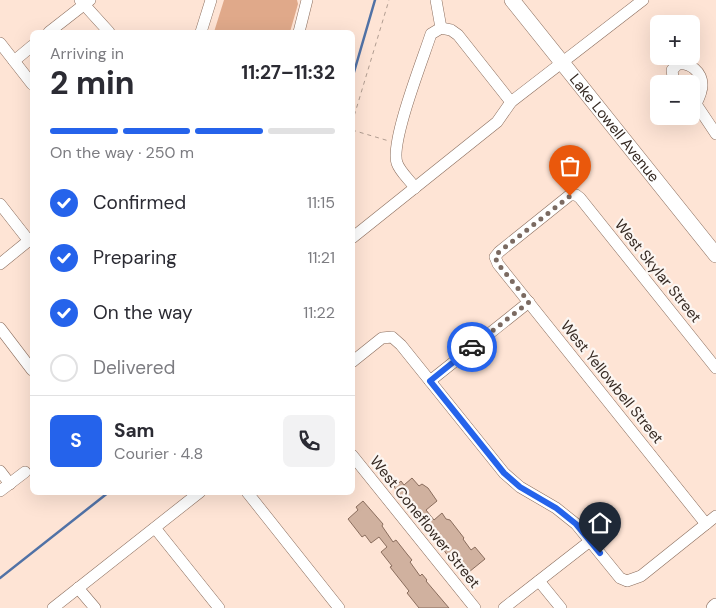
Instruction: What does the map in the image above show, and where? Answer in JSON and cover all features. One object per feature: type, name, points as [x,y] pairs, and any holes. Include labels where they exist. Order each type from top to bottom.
[{"type":"main road","name":"Lake Lowell Avenue","points":[[512,0],[716,255]]},
{"type":"street","points":[[202,30],[211,0]]},
{"type":"street","points":[[300,30],[307,0]]},
{"type":"street","points":[[436,0],[441,28]]},
{"type":"street","points":[[355,236],[497,122],[511,102],[643,0]]},
{"type":"street","points":[[51,30],[85,2],[107,30]]},
{"type":"street","points":[[415,188],[397,165],[395,154],[431,34],[441,28],[451,30],[458,35],[511,102]]},
{"type":"street","points":[[0,43],[30,81]]},
{"type":"street","points":[[14,61],[30,48]]},
{"type":"street","points":[[673,75],[672,70],[678,64],[688,64],[695,69],[699,75]]},
{"type":"street","points":[[700,77],[702,86],[700,90]]},
{"type":"street","points":[[700,112],[716,134]]},
{"type":"street","name":"West Yellowbell Street","points":[[576,195],[570,196],[495,257],[498,264],[706,524]]},
{"type":"street","name":"West Skylar Street","points":[[576,195],[716,368]]},
{"type":"street","points":[[0,204],[30,239]]},
{"type":"street","points":[[0,264],[30,241]]},
{"type":"street","points":[[430,381],[529,302]]},
{"type":"street","points":[[0,328],[30,367]]},
{"type":"street","points":[[355,360],[382,338],[392,338],[401,345],[504,473],[520,487],[556,508],[576,524],[620,578],[627,581],[641,576],[716,516]]},
{"type":"street","name":"West Coneflower Street","points":[[355,459],[475,608]]},
{"type":"street","points":[[0,472],[10,484]]},
{"type":"street","points":[[0,491],[25,472]]},
{"type":"street","points":[[53,608],[196,495]]},
{"type":"street","points":[[249,495],[339,608]]},
{"type":"street","points":[[155,528],[219,608]]},
{"type":"street","points":[[504,608],[590,540]]},
{"type":"street","points":[[539,580],[561,608]]},
{"type":"street","points":[[78,588],[95,608]]},
{"type":"path","points":[[355,113],[389,0]]},
{"type":"path","points":[[355,131],[397,143]]},
{"type":"shaded area","points":[[224,0],[297,0],[298,4],[291,30],[215,30]]},
{"type":"building","points":[[412,478],[419,486],[422,484],[428,488],[437,501],[426,510],[434,520],[442,513],[446,519],[450,520],[471,550],[475,547],[485,559],[464,576],[450,554],[448,556],[443,549],[447,546],[438,536],[435,538],[430,532],[426,521],[416,509],[413,511],[394,487],[401,481],[404,485]]},
{"type":"building","points":[[363,501],[383,524],[382,526],[393,542],[396,540],[412,560],[410,562],[420,576],[422,574],[449,608],[419,608],[407,593],[409,591],[381,552],[387,547],[379,537],[371,543],[365,535],[362,537],[348,519],[358,510],[356,507]]},
{"type":"waterway","points":[[355,69],[375,0]]},
{"type":"waterway","points":[[0,578],[105,495]]},
{"type":"way so far","points":[[472,347],[529,302],[498,264],[495,257],[570,196]]},
{"type":"route","points":[[472,347],[430,381],[504,473],[520,487],[556,508],[576,524],[600,553]]}]
